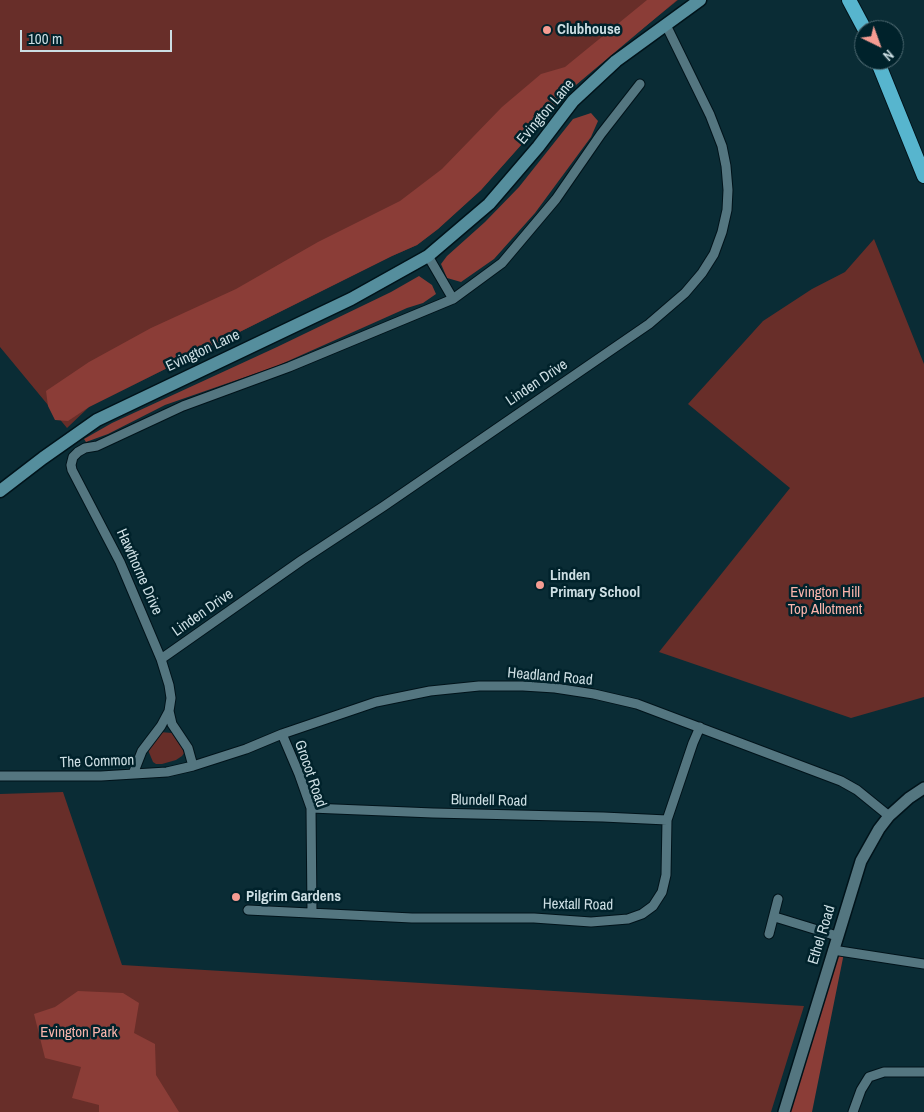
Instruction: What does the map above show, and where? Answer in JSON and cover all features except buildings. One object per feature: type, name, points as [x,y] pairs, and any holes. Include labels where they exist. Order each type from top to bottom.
[{"type":"highway","points":[[852,4],[860,20]]},
{"type":"highway","points":[[881,70],[924,176]]},
{"type":"main road","name":"Evington Lane","points":[[0,491],[97,420],[351,298],[428,256],[490,204],[538,147],[573,101],[616,61],[700,0]]},
{"type":"street","name":"Linden Drive","points":[[161,659],[302,560],[642,329],[668,309],[702,273],[714,254],[727,210],[726,166],[722,146],[710,115],[666,25]]},
{"type":"street","points":[[428,256],[453,299],[502,263],[556,199],[601,134],[640,84]]},
{"type":"street","name":"Hawthorne Drive","points":[[132,774],[142,751],[161,726],[168,711],[171,698],[161,659],[120,562],[71,465],[73,457],[85,448],[97,446],[183,406],[289,367],[453,299]]},
{"type":"street","name":"Headland Road","points":[[193,766],[376,702],[430,691],[480,686],[548,688],[594,694],[637,704],[841,781],[857,790],[889,816]]},
{"type":"street","name":"Hawthorne Drive","points":[[168,711],[172,724],[188,748],[193,766]]},
{"type":"street","name":"Hextall Road","points":[[312,912],[412,918],[534,918],[591,922],[628,919],[642,914],[653,906],[662,892],[666,875],[667,820],[693,743],[700,728]]},
{"type":"street","name":"Grocot Road","points":[[282,734],[299,774],[310,808],[312,912]]},
{"type":"street","name":"The Common","points":[[0,776],[56,777],[132,774],[167,772],[193,766]]},
{"type":"street","name":"Ethel Road","points":[[784,1112],[861,861],[879,829],[889,816],[909,798],[924,788]]},
{"type":"street","name":"Blundell Road","points":[[310,808],[432,814],[667,820]]},
{"type":"street","points":[[769,934],[775,917],[778,899]]},
{"type":"street","points":[[248,910],[312,912]]},
{"type":"street","points":[[775,917],[837,936]]},
{"type":"street","points":[[833,950],[924,964]]},
{"type":"street","points":[[853,1112],[861,1090],[869,1077],[884,1072],[924,1072]]},
{"type":"green space","points":[[0,0],[678,0],[601,62],[570,90],[481,190],[438,229],[417,245],[89,407],[67,428],[0,347]]},
{"type":"green space","points":[[647,0],[677,0],[570,90],[481,190],[438,229],[417,245],[89,407],[68,421],[55,420],[48,406],[46,391],[89,362],[151,328],[236,289],[318,242],[400,201],[442,169],[502,107],[541,74],[565,67]]},
{"type":"green space","points":[[591,113],[598,121],[591,137],[535,213],[494,259],[461,282],[447,278],[441,264],[447,256],[485,222],[519,187],[573,119]]},
{"type":"green space","name":"Evington Hill Top Allotment","points":[[874,239],[924,364],[924,697],[851,718],[659,652],[790,488],[688,404],[763,321],[812,289],[845,272]]},
{"type":"green space","points":[[419,276],[432,285],[436,294],[423,303],[407,308],[277,366],[165,405],[108,434],[86,442],[84,439],[112,423],[391,292]]},
{"type":"green space","points":[[160,732],[172,733],[182,748],[184,753],[182,756],[162,764],[153,762],[148,750]]},
{"type":"green space","name":"Evington Park","points":[[63,792],[122,965],[804,1006],[771,1112],[0,1112],[0,794]]},
{"type":"green space","points":[[833,950],[844,953],[812,1112],[787,1112]]},
{"type":"green space","points":[[78,991],[123,993],[139,1003],[134,1033],[155,1044],[156,1075],[179,1112],[99,1112],[99,1105],[72,1098],[81,1067],[45,1058],[34,1014],[55,1007]]},
{"type":"place","name":"Clubhouse","points":[[547,30]]},
{"type":"place","name":"Linden Primary School","points":[[540,585]]},
{"type":"place","name":"Pilgrim Gardens","points":[[236,897]]}]
